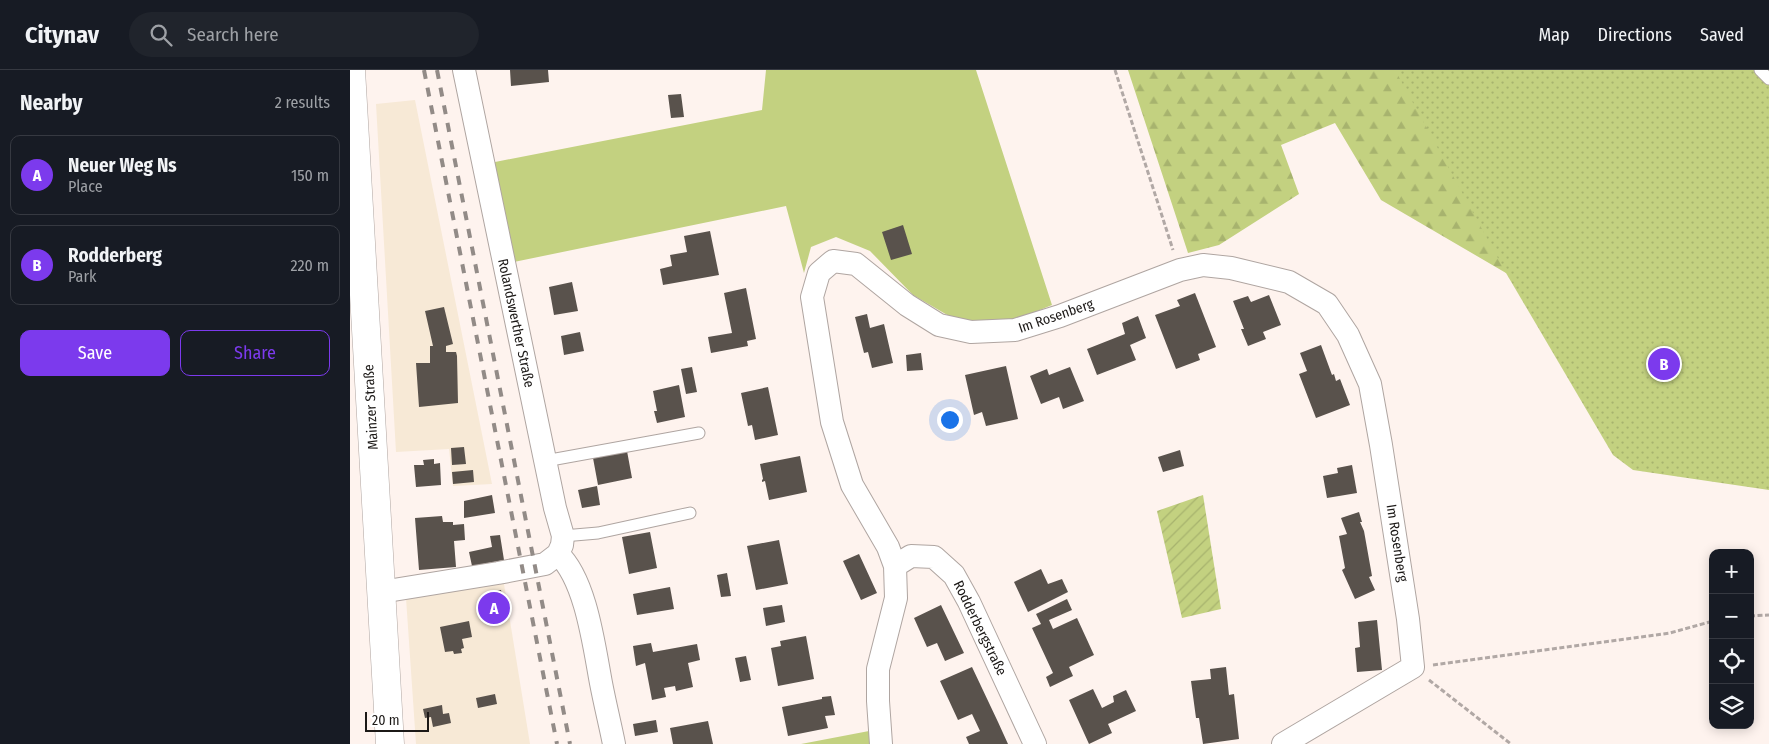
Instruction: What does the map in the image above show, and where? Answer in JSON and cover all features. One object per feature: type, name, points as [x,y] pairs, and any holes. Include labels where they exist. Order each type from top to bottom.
[{"type":"main road","name":"Mainzer Straße","points":[[351,70],[390,744]]},
{"type":"street","name":"Rolandswerther Straße","points":[[466,81],[555,508],[561,545],[582,596],[595,647],[614,744]]},
{"type":"street","name":"Im Rosenberg","points":[[881,744],[878,669],[896,598],[895,566],[888,547],[852,485],[832,422],[812,296],[819,273],[833,261],[856,264],[906,306],[939,325],[971,332],[1015,330],[1070,312],[1180,270],[1203,265],[1231,268],[1289,282],[1327,304],[1348,334],[1370,384],[1407,609],[1413,667]]},
{"type":"street","points":[[381,592],[498,574],[545,564],[561,545]]},
{"type":"street","name":"Rodderbergstraße","points":[[895,566],[911,556],[934,557],[954,575],[969,602],[1035,744]]},
{"type":"street","points":[[1283,744],[1413,667]]},
{"type":"lane","points":[[1760,70],[1769,79]]},
{"type":"lane","points":[[545,461],[699,433]]},
{"type":"lane","points":[[561,545],[598,533],[690,513]]},
{"type":"path","points":[[1116,70],[1180,270]]},
{"type":"path","points":[[1754,616],[1769,615]]},
{"type":"path","points":[[1413,667],[1670,633],[1709,622]]},
{"type":"path","points":[[1413,667],[1511,744]]},
{"type":"shaded area","points":[[415,100],[492,484],[453,486],[449,449],[396,452],[376,104]]},
{"type":"shaded area","points":[[504,584],[530,744],[416,744],[406,598]]},
{"type":"green space","points":[[766,70],[976,70],[1052,305],[1008,323],[961,323],[913,295],[870,251],[836,237],[811,247],[804,273],[786,206],[509,263],[490,163],[762,110]]},
{"type":"green space","points":[[1128,70],[1585,70],[1506,273],[1381,200],[1335,123],[1281,145],[1299,194],[1219,245],[1188,253]]},
{"type":"green space","points":[[1395,70],[1769,70],[1769,490],[1633,470],[1613,455],[1506,273]]},
{"type":"green space","points":[[1203,495],[1221,609],[1182,618],[1157,511]]},
{"type":"green space","points":[[869,731],[870,744],[801,744]]},
{"type":"building","points":[[510,70],[548,70],[549,82],[511,86]]},
{"type":"building","points":[[681,94],[684,117],[671,118],[668,95]]},
{"type":"building","points":[[903,225],[912,254],[891,260],[882,232]]},
{"type":"building","points":[[710,231],[719,275],[663,285],[660,269],[672,266],[670,255],[687,252],[684,236]]},
{"type":"building","points":[[572,282],[578,311],[554,315],[549,287]]},
{"type":"building","points":[[746,288],[756,339],[747,341],[748,346],[711,353],[708,337],[732,333],[724,293]]},
{"type":"building","points":[[1195,293],[1216,347],[1198,354],[1200,360],[1176,369],[1155,315],[1180,306],[1177,300]]},
{"type":"building","points":[[1269,295],[1281,325],[1263,332],[1266,339],[1248,346],[1241,329],[1244,329],[1233,301],[1248,296],[1251,302]]},
{"type":"building","points":[[444,307],[453,344],[446,346],[446,352],[456,352],[457,356],[458,403],[419,407],[416,363],[430,363],[430,346],[433,346],[425,311]]},
{"type":"building","points":[[867,314],[870,328],[884,324],[893,363],[872,368],[868,352],[864,353],[855,317]]},
{"type":"building","points":[[1138,316],[1146,338],[1130,345],[1136,360],[1097,375],[1087,349],[1125,334],[1122,323]]},
{"type":"building","points":[[580,332],[584,351],[564,355],[561,336]]},
{"type":"building","points":[[1321,345],[1332,375],[1334,374],[1336,381],[1340,379],[1350,405],[1316,418],[1299,374],[1307,371],[1300,353]]},
{"type":"building","points":[[921,353],[923,370],[907,371],[906,355]]},
{"type":"building","points":[[1006,366],[1018,419],[986,426],[982,412],[974,415],[965,375]]},
{"type":"building","points":[[692,367],[697,392],[686,394],[681,369]]},
{"type":"building","points":[[1070,367],[1084,401],[1063,409],[1059,397],[1041,404],[1030,376],[1047,369],[1049,375]]},
{"type":"building","points":[[679,385],[685,417],[657,423],[653,391]]},
{"type":"building","points":[[768,387],[778,435],[755,440],[752,425],[748,426],[741,393]]},
{"type":"building","points":[[464,447],[466,464],[452,465],[451,448]]},
{"type":"building","points":[[1180,450],[1184,466],[1163,472],[1158,457]]},
{"type":"building","points":[[627,451],[632,478],[598,485],[593,458]]},
{"type":"building","points":[[800,456],[807,492],[769,500],[765,481],[762,482],[760,464]]},
{"type":"building","points":[[434,459],[434,464],[440,463],[441,485],[416,487],[414,465],[424,465],[423,460]]},
{"type":"building","points":[[1352,465],[1357,493],[1327,498],[1323,476],[1338,473],[1337,468]]},
{"type":"building","points":[[473,470],[474,482],[453,484],[452,472]]},
{"type":"building","points":[[597,486],[600,505],[582,508],[578,490]]},
{"type":"building","points":[[492,495],[495,513],[464,518],[464,501]]},
{"type":"building","points":[[1359,512],[1372,576],[1369,577],[1375,590],[1355,599],[1342,570],[1345,568],[1339,536],[1347,534],[1341,518]]},
{"type":"building","points":[[442,516],[443,522],[453,522],[453,525],[464,524],[465,540],[454,541],[456,567],[419,570],[415,518]]},
{"type":"building","points":[[650,532],[657,568],[629,574],[622,537]]},
{"type":"building","points":[[500,535],[504,560],[472,566],[469,552],[492,547],[490,536]]},
{"type":"building","points":[[779,540],[788,584],[756,590],[747,546]]},
{"type":"building","points":[[859,554],[877,593],[861,600],[843,561]]},
{"type":"building","points":[[1041,569],[1048,584],[1062,579],[1068,592],[1028,612],[1014,582]]},
{"type":"building","points":[[727,573],[731,596],[721,597],[717,575]]},
{"type":"building","points":[[670,587],[674,609],[637,615],[633,594]]},
{"type":"building","points":[[501,590],[506,615],[485,618],[481,601],[488,599],[487,593]]},
{"type":"building","points":[[1067,599],[1072,610],[1049,620],[1053,629],[1077,618],[1094,655],[1069,667],[1073,676],[1050,687],[1046,677],[1053,673],[1032,628],[1041,624],[1036,614]]},
{"type":"building","points":[[782,605],[785,622],[766,626],[763,608]]},
{"type":"building","points":[[941,605],[964,653],[945,661],[937,643],[927,647],[914,618]]},
{"type":"building","points":[[1377,620],[1382,670],[1357,672],[1355,648],[1360,647],[1358,622]]},
{"type":"building","points":[[469,621],[472,637],[462,639],[464,648],[461,649],[462,653],[445,652],[440,627]]},
{"type":"building","points":[[806,636],[814,679],[778,686],[771,648],[781,646],[780,641]]},
{"type":"building","points":[[651,643],[653,652],[697,644],[700,660],[688,663],[693,687],[676,691],[675,686],[664,688],[666,697],[652,700],[645,663],[636,666],[633,646]]},
{"type":"building","points":[[746,656],[751,680],[740,682],[735,658]]},
{"type":"building","points":[[972,667],[1008,744],[969,744],[966,737],[980,731],[972,714],[958,720],[940,681]]},
{"type":"building","points":[[1226,667],[1229,695],[1234,694],[1239,739],[1203,744],[1199,718],[1196,718],[1191,681],[1211,679],[1210,669]]},
{"type":"building","points":[[1093,689],[1102,708],[1114,702],[1113,696],[1126,690],[1136,711],[1108,724],[1112,733],[1089,744],[1069,700]]},
{"type":"building","points":[[495,694],[497,704],[478,708],[476,698]]},
{"type":"building","points":[[831,696],[835,715],[825,716],[828,728],[788,736],[782,707]]},
{"type":"building","points":[[442,705],[443,714],[449,713],[451,723],[433,727],[431,717],[425,718],[423,709]]},
{"type":"building","points":[[656,720],[658,732],[635,736],[633,724]]},
{"type":"building","points":[[708,721],[713,744],[673,744],[670,728]]},
{"type":"railway","points":[[424,70],[557,744]]},
{"type":"railway","points":[[437,70],[570,744]]},
{"type":"place","name":"Rodderberg","points":[[1664,364]]},
{"type":"place","name":"Neuer Weg Ns","points":[[494,608]]}]
